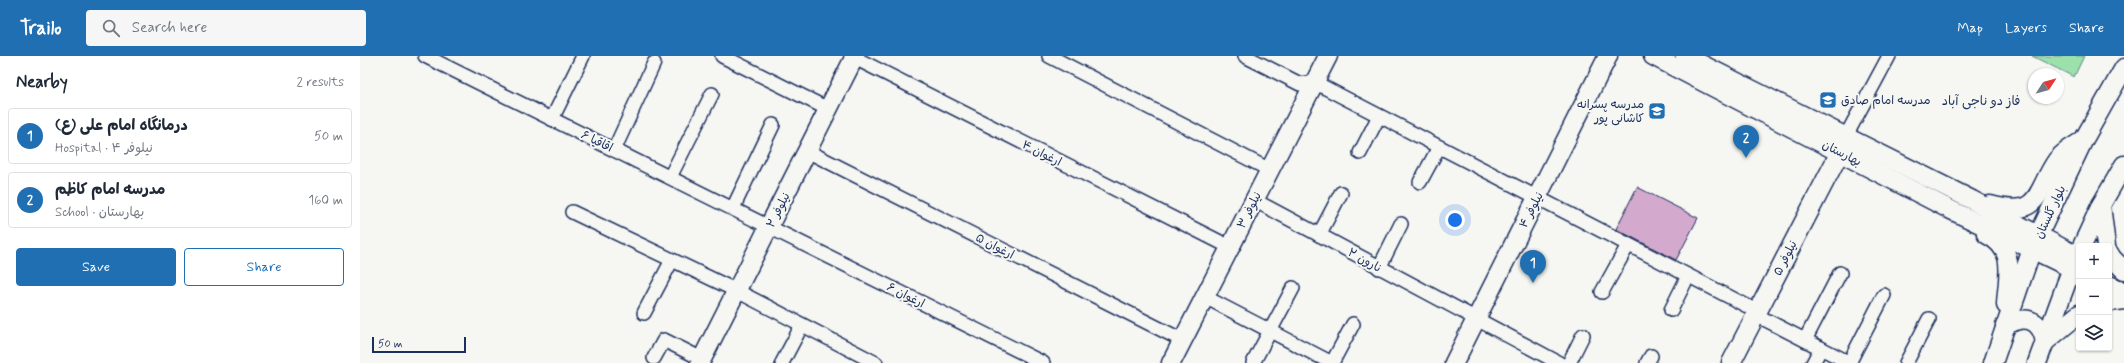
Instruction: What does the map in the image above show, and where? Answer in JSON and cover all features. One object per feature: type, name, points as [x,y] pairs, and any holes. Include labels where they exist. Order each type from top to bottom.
[{"type":"main road","name":"نیلوفر ۳","points":[[1171,363],[1328,56]]},
{"type":"main road","name":"نیلوفر ۴","points":[[1454,363],[1608,56]]},
{"type":"main road","name":"بهارستان","points":[[1653,56],[1843,144],[1972,200],[2035,243]]},
{"type":"main road","name":"بهارستان","points":[[1685,56],[1843,144],[1948,208],[2035,243]]},
{"type":"main road","name":"نیلوفر ۲","points":[[701,361],[853,57]]},
{"type":"main road","name":"بلوار گلستان","points":[[1993,363],[2035,243],[2084,139],[2124,68]]},
{"type":"main road","points":[[1972,200],[2007,209],[2023,207],[2034,201],[2043,188],[2058,159],[2084,139]]},
{"type":"main road","name":"نیلوفر ۵","points":[[1731,363],[1843,144]]},
{"type":"main road","points":[[2085,243],[2101,205],[2124,165]]},
{"type":"main road","points":[[2101,205],[2106,243]]},
{"type":"main road","points":[[1948,208],[1977,230],[1994,238],[2004,248],[2009,262],[2005,326]]},
{"type":"main road","points":[[2035,243],[2076,257]]},
{"type":"main road","points":[[2112,258],[2124,270]]},
{"type":"main road","points":[[2037,363],[2076,263]]},
{"type":"main road","points":[[2112,272],[2124,278]]},
{"type":"main road","points":[[2112,286],[2124,292]]},
{"type":"main road","points":[[2112,302],[2124,300]]},
{"type":"main road","points":[[2045,342],[2078,315]]},
{"type":"main road","points":[[2005,326],[2019,319],[2031,320],[2043,332],[2045,342]]},
{"type":"street","name":"اقاقیا ۶","points":[[425,56],[769,226]]},
{"type":"street","points":[[552,119],[583,56]]},
{"type":"street","points":[[722,56],[828,109]]},
{"type":"street","points":[[1049,56],[1270,170]]},
{"type":"street","points":[[1245,56],[1300,84],[1314,82],[1749,307],[1756,315],[1850,363],[1884,295]]},
{"type":"street","points":[[1843,144],[1889,56]]},
{"type":"street","name":"ارغوان ۴","points":[[853,57],[1230,247]]},
{"type":"street","points":[[614,150],[654,63]]},
{"type":"street","points":[[670,177],[712,94]]},
{"type":"street","points":[[1360,153],[1379,116]]},
{"type":"street","points":[[733,208],[773,125]]},
{"type":"street","points":[[1420,182],[1439,147]]},
{"type":"street","name":"ارغوان ۵","points":[[807,151],[1182,340]]},
{"type":"street","points":[[1319,235],[1341,193]]},
{"type":"street","name":"نارون ۲","points":[[1254,200],[1475,320],[1559,363]]},
{"type":"street","points":[[572,212],[737,291],[802,324],[860,359],[876,363]]},
{"type":"street","points":[[1379,268],[1401,224]]},
{"type":"street","name":"ارغوان ۶","points":[[769,226],[1043,363]]},
{"type":"street","points":[[1602,292],[1628,245]]},
{"type":"street","points":[[644,313],[672,260]]},
{"type":"street","points":[[1805,340],[1840,273]]},
{"type":"street","points":[[1671,310],[1688,276]]},
{"type":"street","points":[[1253,363],[1294,288]]},
{"type":"street","points":[[1205,297],[1332,363],[1353,324]]},
{"type":"street","points":[[1906,363],[1929,319]]},
{"type":"street","points":[[782,363],[802,324]]},
{"type":"street","points":[[1568,363],[1583,335]]},
{"type":"street","points":[[654,358],[664,340],[701,361]]},
{"type":"street","points":[[1814,363],[1821,348]]},
{"type":"green space","points":[[2032,56],[2084,56],[2074,77],[2064,72],[2064,68],[2056,68]]},
{"type":"building","points":[[1637,187],[1698,218],[1676,260],[1616,229]]},
{"type":"place","name":"مدرسه امام صادق","points":[[1828,100]]},
{"type":"place","name":"مدرسه پسرانه کاشانی پور","points":[[1657,111]]},
{"type":"place","name":"مدرسه امام کاظم","points":[[1746,158]]},
{"type":"place","name":"درمانگاه امام علی (ع)","points":[[1533,283]]},
{"type":"district","name":"فاز دو ناجی آباد","points":[[1981,100]]}]
